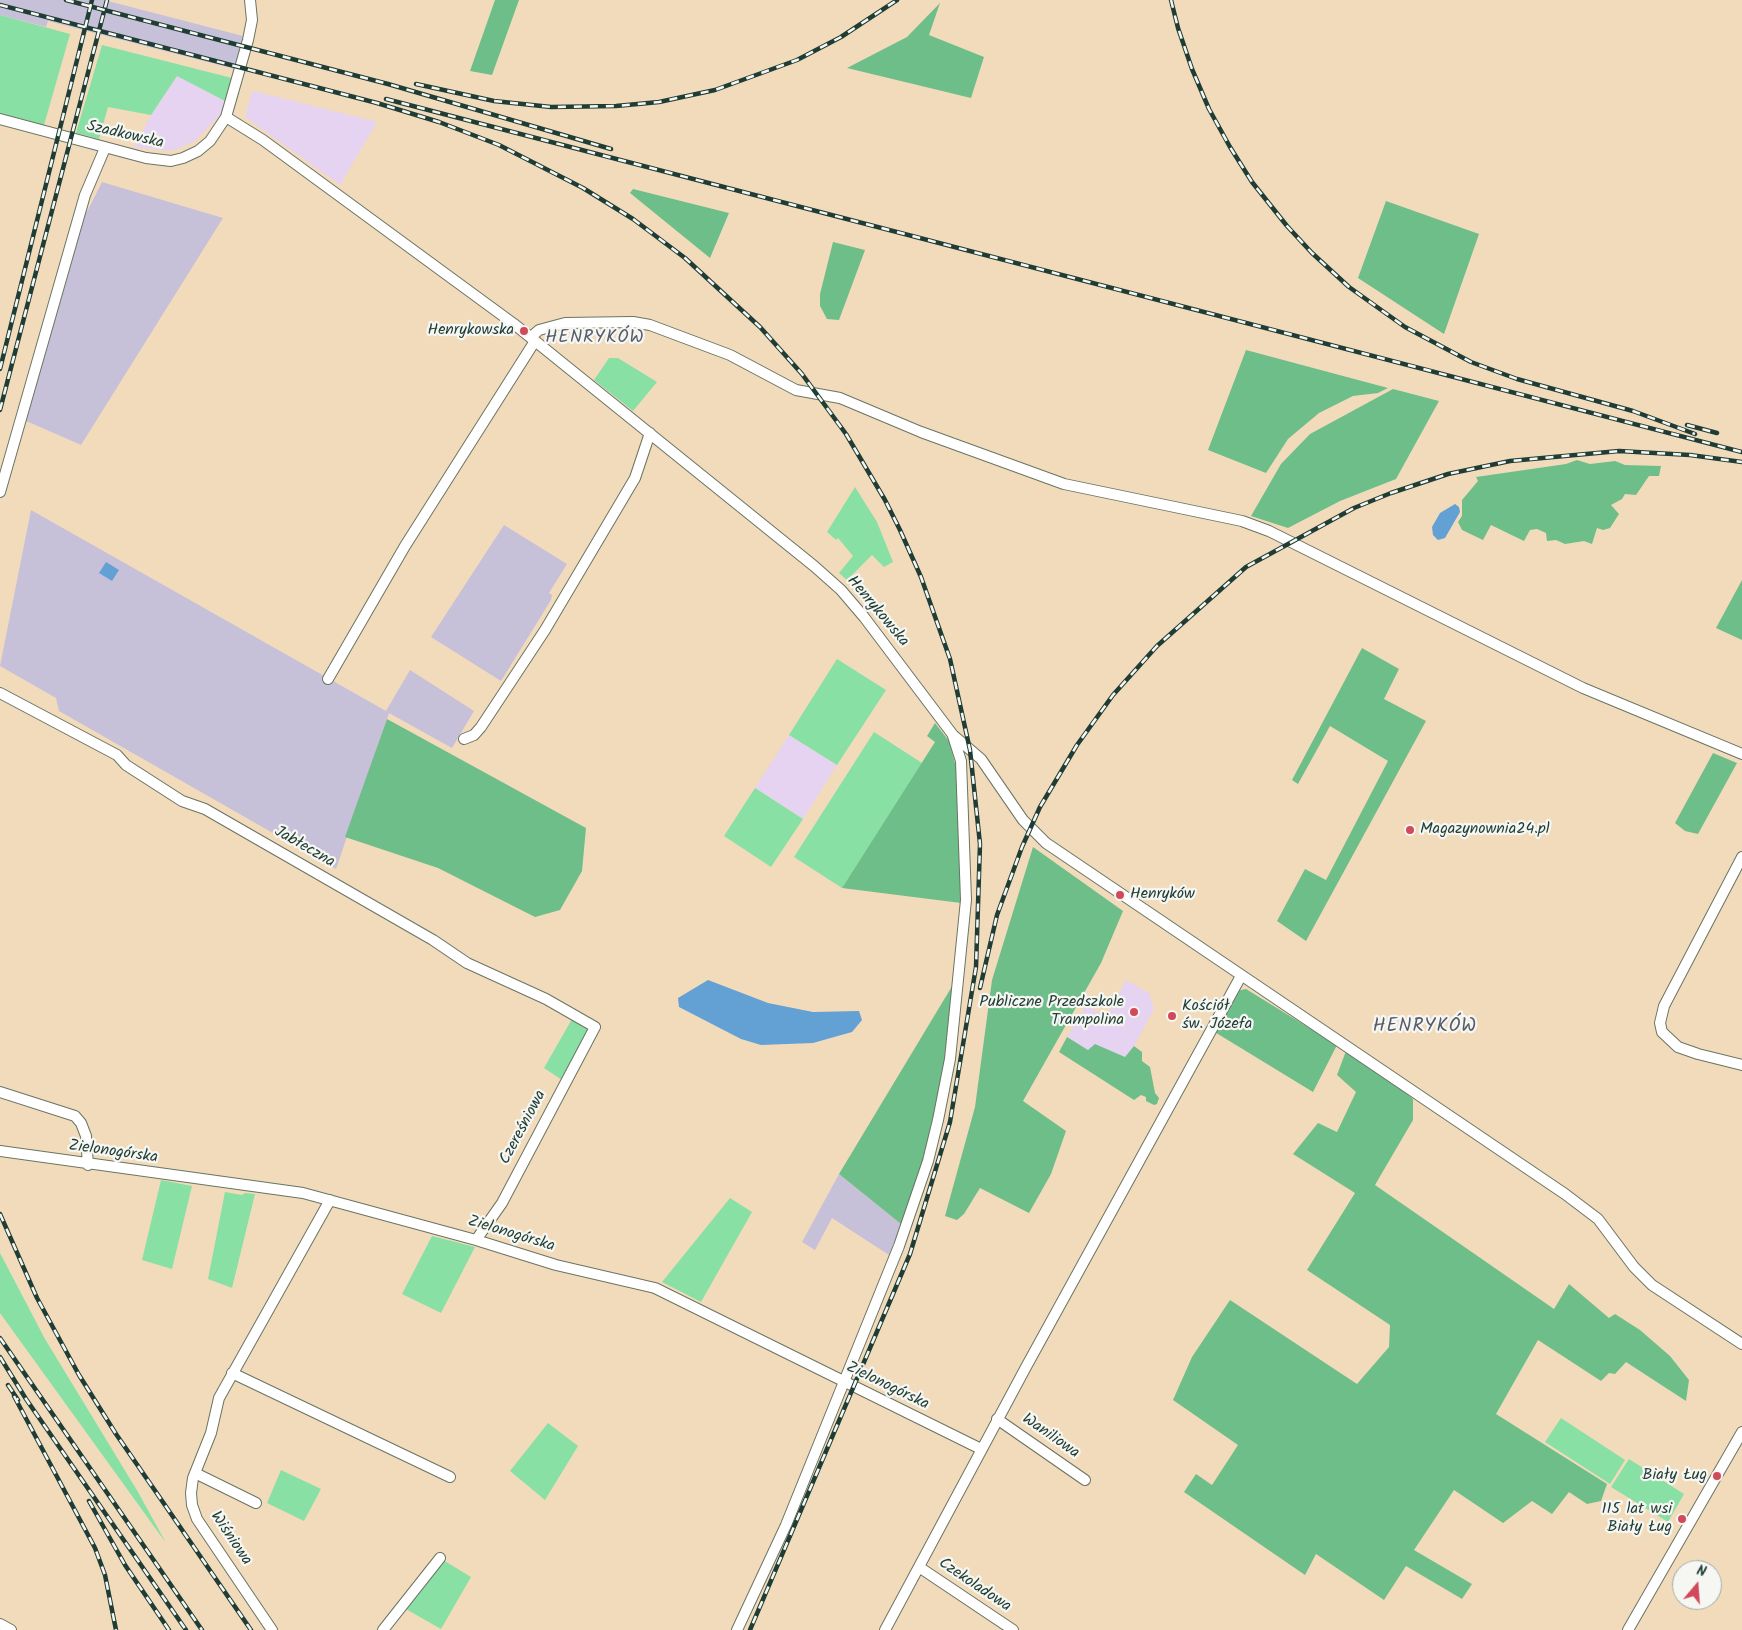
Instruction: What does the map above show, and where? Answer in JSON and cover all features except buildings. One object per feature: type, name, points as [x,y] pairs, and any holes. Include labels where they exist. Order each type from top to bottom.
[{"type":"street","name":"Szadkowska","points":[[0,120],[160,161],[183,158],[198,151],[210,141],[226,117],[248,40],[252,20],[250,0]]},
{"type":"street","name":"Henrykowska","points":[[226,117],[263,140],[533,339],[814,566],[864,616],[953,735],[981,759],[1023,820],[1046,843],[1582,1206],[1612,1235],[1634,1267],[1652,1285],[1742,1344]]},
{"type":"street","points":[[0,492],[85,195],[105,148]]},
{"type":"street","points":[[328,679],[406,546],[540,330],[565,323],[633,322],[650,325],[730,355],[796,390],[840,398],[921,432],[1064,484],[1242,521],[1269,532],[1583,688],[1742,754]]},
{"type":"street","points":[[464,739],[474,735],[481,727],[545,630],[635,478],[650,433]]},
{"type":"street","name":"Jabłeczna","points":[[0,693],[117,756],[126,765],[182,801],[204,809],[434,940],[467,963],[546,999],[594,1027]]},
{"type":"street","points":[[737,1630],[786,1525],[899,1246],[928,1161],[950,1059],[966,900],[961,761],[953,735]]},
{"type":"street","points":[[1742,858],[1664,1006],[1660,1023],[1662,1032],[1678,1046],[1698,1054],[1742,1065]]},
{"type":"street","points":[[885,1630],[981,1449],[1241,976]]},
{"type":"street","name":"Czereśniowa","points":[[476,1240],[502,1202],[594,1027]]},
{"type":"street","points":[[0,1092],[75,1116],[82,1123],[86,1136],[88,1165]]},
{"type":"street","name":"Zielonogórska","points":[[0,1151],[88,1165],[303,1193],[476,1240],[556,1265],[654,1288],[981,1449]]},
{"type":"street","name":"Wiśniowa","points":[[272,1630],[197,1519],[192,1505],[191,1493],[195,1473],[211,1432],[219,1398],[330,1200]]},
{"type":"street","points":[[232,1373],[450,1477]]},
{"type":"street","name":"Waniliowa","points":[[998,1419],[1085,1480]]},
{"type":"street","points":[[1628,1630],[1742,1432]]},
{"type":"street","points":[[195,1473],[256,1503]]},
{"type":"street","points":[[383,1630],[440,1558]]},
{"type":"street","name":"Czekoladowa","points":[[919,1567],[1012,1630]]},
{"type":"street","points":[[0,1624],[11,1630]]},
{"type":"shaded area","points":[[0,0],[104,0],[243,36],[235,69],[48,21],[46,27],[0,15]]},
{"type":"shaded area","points":[[177,76],[227,102],[219,116],[195,141],[178,149],[167,151],[134,147],[151,115]]},
{"type":"shaded area","points":[[252,91],[377,122],[340,185],[245,117]]},
{"type":"shaded area","points":[[102,182],[223,218],[81,445],[24,420],[84,213],[88,210]]},
{"type":"shaded area","points":[[31,510],[386,711],[410,670],[474,711],[452,748],[389,713],[336,869],[59,711],[56,698],[0,666]]},
{"type":"shaded area","points":[[504,525],[567,564],[549,593],[552,595],[551,600],[501,681],[431,637]]},
{"type":"shaded area","points":[[789,735],[837,765],[803,819],[755,788]]},
{"type":"shaded area","points":[[1126,980],[1149,993],[1154,1009],[1134,1046],[1125,1057],[1095,1045],[1088,1050],[1067,1037],[1086,1005],[1107,1017]]},
{"type":"shaded area","points":[[839,1174],[901,1224],[889,1255],[832,1218],[815,1250],[802,1242]]},
{"type":"green space","points":[[495,0],[519,0],[492,75],[470,71]]},
{"type":"green space","points":[[940,3],[929,35],[984,57],[971,98],[847,68],[907,37]]},
{"type":"green space","points":[[0,15],[70,34],[44,125],[0,113]]},
{"type":"green space","points":[[102,45],[232,78],[227,102],[177,76],[151,115],[108,107],[99,139],[76,133]]},
{"type":"green space","points":[[633,189],[729,213],[710,258],[630,193]]},
{"type":"green space","points":[[1386,201],[1479,234],[1444,334],[1358,278]]},
{"type":"green space","points":[[833,242],[865,250],[839,320],[827,319],[820,306],[820,294]]},
{"type":"green space","points":[[1246,350],[1388,388],[1378,393],[1353,396],[1319,413],[1288,439],[1266,473],[1208,450]]},
{"type":"green space","points":[[609,358],[618,358],[657,382],[633,411],[594,380]]},
{"type":"green space","points":[[1393,389],[1439,401],[1396,479],[1340,501],[1288,528],[1251,516],[1281,464],[1310,434]]},
{"type":"green space","points":[[1577,460],[1590,464],[1615,461],[1625,465],[1661,466],[1659,476],[1649,476],[1636,495],[1625,494],[1622,499],[1611,505],[1619,514],[1610,528],[1603,530],[1597,528],[1592,544],[1584,541],[1565,544],[1556,540],[1547,541],[1546,533],[1537,529],[1530,530],[1524,541],[1491,525],[1483,540],[1462,530],[1458,522],[1462,516],[1462,500],[1478,481],[1476,477],[1566,464]]},
{"type":"green space","points":[[855,487],[877,522],[893,562],[884,567],[872,555],[847,580],[839,573],[853,556],[838,538],[836,540],[827,532]]},
{"type":"green space","points":[[1742,580],[1742,640],[1716,628]]},
{"type":"green space","points":[[1362,648],[1399,669],[1384,699],[1426,721],[1306,941],[1277,921],[1305,869],[1326,880],[1388,761],[1330,726],[1298,784],[1292,780]]},
{"type":"green space","points":[[837,659],[886,690],[837,765],[789,735]]},
{"type":"green space","points":[[387,719],[586,828],[582,871],[560,910],[535,917],[438,868],[345,837]]},
{"type":"green space","points":[[935,723],[949,741],[956,767],[961,903],[842,888],[935,742],[927,736]]},
{"type":"green space","points":[[874,732],[922,763],[842,888],[794,857]]},
{"type":"green space","points":[[1713,753],[1737,763],[1698,834],[1685,831],[1675,823]]},
{"type":"green space","points":[[755,788],[803,819],[771,867],[724,836]]},
{"type":"green space","points":[[1033,847],[1123,911],[1101,963],[1023,1101],[1066,1131],[1051,1174],[1029,1213],[980,1188],[964,1214],[957,1220],[945,1216],[975,1107],[992,980]]},
{"type":"green space","points":[[954,983],[940,1102],[928,1152],[901,1224],[839,1174]]},
{"type":"green space","points":[[1246,989],[1337,1045],[1313,1092],[1213,1031],[1236,991]]},
{"type":"green space","points":[[572,1019],[589,1030],[562,1080],[544,1068]]},
{"type":"green space","points":[[1067,1037],[1088,1050],[1095,1044],[1125,1057],[1134,1046],[1142,1052],[1142,1061],[1150,1067],[1155,1093],[1159,1098],[1157,1104],[1154,1105],[1146,1101],[1146,1097],[1141,1095],[1134,1100],[1059,1052]]},
{"type":"green space","points":[[1346,1051],[1377,1069],[1413,1099],[1413,1120],[1375,1185],[1554,1309],[1569,1284],[1609,1318],[1615,1314],[1640,1330],[1670,1356],[1689,1380],[1686,1401],[1626,1362],[1615,1374],[1609,1373],[1601,1381],[1538,1340],[1496,1414],[1607,1484],[1601,1501],[1587,1504],[1569,1492],[1552,1514],[1532,1501],[1503,1523],[1454,1490],[1414,1550],[1472,1584],[1462,1599],[1406,1566],[1384,1600],[1316,1554],[1305,1575],[1184,1492],[1196,1474],[1212,1485],[1238,1445],[1173,1400],[1192,1357],[1230,1300],[1357,1384],[1389,1347],[1390,1325],[1307,1270],[1355,1193],[1293,1154],[1318,1123],[1337,1132],[1356,1092],[1337,1075]]},
{"type":"green space","points":[[161,1180],[192,1186],[172,1269],[142,1260]]},
{"type":"green space","points":[[225,1192],[242,1195],[245,1193],[255,1194],[232,1288],[208,1279]]},
{"type":"green space","points":[[730,1198],[752,1212],[701,1302],[662,1282]]},
{"type":"green space","points":[[432,1236],[475,1247],[441,1313],[402,1294]]},
{"type":"green space","points":[[0,1253],[45,1339],[138,1492],[166,1543],[0,1313]]},
{"type":"green space","points":[[1561,1418],[1625,1460],[1610,1484],[1545,1442]]},
{"type":"green space","points":[[548,1423],[578,1446],[545,1500],[510,1471]]},
{"type":"green space","points":[[1629,1459],[1684,1494],[1668,1522],[1611,1487]]},
{"type":"green space","points":[[281,1470],[321,1489],[304,1521],[267,1503]]},
{"type":"green space","points":[[443,1560],[471,1577],[441,1629],[404,1608]]},
{"type":"water","points":[[1455,504],[1459,507],[1460,512],[1445,538],[1438,540],[1433,535],[1432,527],[1440,513]]},
{"type":"water","points":[[106,562],[119,570],[112,581],[99,573]]},
{"type":"water","points":[[708,980],[768,1003],[813,1012],[859,1011],[862,1020],[852,1032],[813,1043],[761,1045],[741,1039],[679,1007],[678,998]]},
{"type":"railway","points":[[66,0],[388,84],[611,149]]},
{"type":"railway","points":[[0,369],[92,0]]},
{"type":"railway","points":[[0,410],[107,0]]},
{"type":"railway","points":[[416,84],[494,101],[551,107],[616,106],[659,102],[715,90],[797,60],[841,37],[897,0]]},
{"type":"railway","points":[[1171,0],[1192,69],[1209,109],[1230,147],[1252,182],[1287,226],[1312,253],[1349,287],[1405,327],[1471,362],[1517,379],[1633,411],[1695,434]]},
{"type":"railway","points":[[0,5],[377,103],[439,122],[499,145],[583,188],[633,219],[685,258],[760,327],[802,374],[846,434],[885,500],[900,530],[921,577],[950,659],[970,750],[980,844],[976,967],[950,1122],[910,1254],[750,1630]]},
{"type":"railway","points":[[386,99],[1742,452]]},
{"type":"railway","points":[[1687,425],[1717,433]]},
{"type":"railway","points":[[980,988],[997,915],[1022,847],[1040,807],[1077,745],[1113,695],[1157,646],[1246,567],[1354,508],[1391,493],[1448,474],[1510,461],[1619,451],[1690,455],[1742,462]]},
{"type":"railway","points":[[0,1214],[37,1298],[79,1375],[116,1434],[251,1630]]},
{"type":"railway","points":[[0,1338],[202,1630]]},
{"type":"railway","points":[[0,1357],[26,1399],[186,1630]]},
{"type":"railway","points":[[8,1385],[18,1400]]},
{"type":"railway","points":[[14,1396],[95,1548],[105,1575],[116,1630]]},
{"type":"railway","points":[[89,1501],[125,1565],[169,1630]]},
{"type":"place","name":"Henrykowska","points":[[524,331]]},
{"type":"place","name":"Magazynownia24.pl","points":[[1410,830]]},
{"type":"place","name":"Henryków","points":[[1120,895]]},
{"type":"place","name":"Publiczne Przedszkole Trampolina","points":[[1134,1012]]},
{"type":"place","name":"Kościół św. Józefa","points":[[1172,1016]]},
{"type":"place","name":"Biały Ług","points":[[1717,1476]]},
{"type":"place","name":"115 lat wsi Biały Ług","points":[[1682,1519]]},
{"type":"district","name":"HENRYKÓW","points":[[595,339]]},
{"type":"district","name":"HENRYKÓW","points":[[1425,1028]]}]
